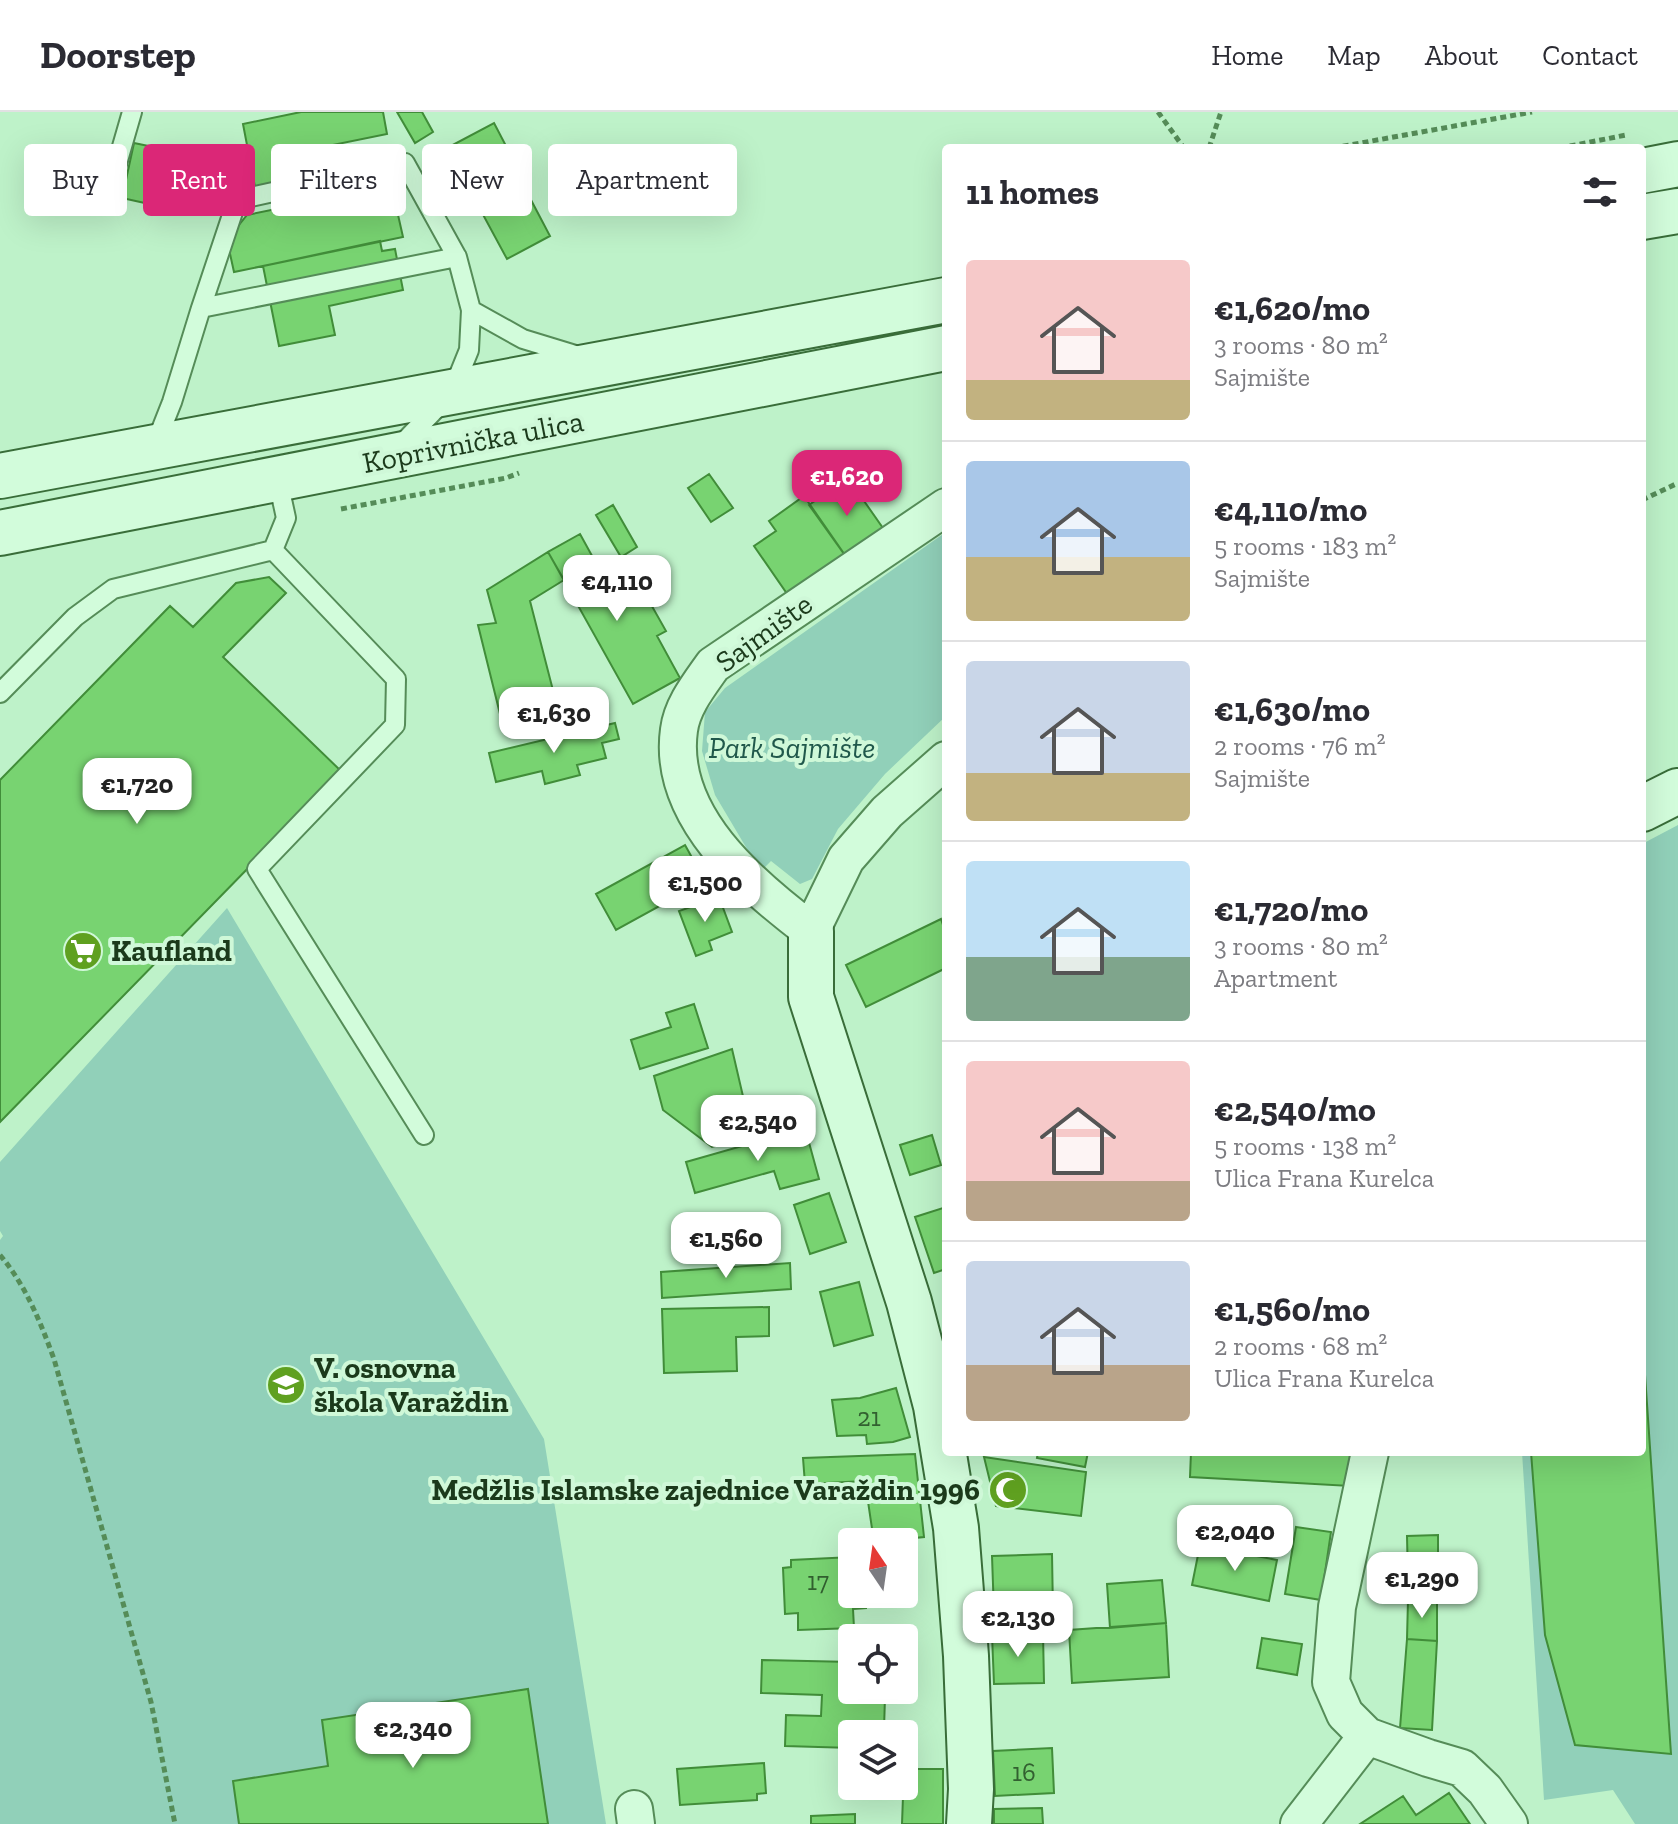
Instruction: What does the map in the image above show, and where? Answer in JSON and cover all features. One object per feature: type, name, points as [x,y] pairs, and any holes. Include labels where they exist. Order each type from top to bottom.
[{"type":"main road","points":[[1646,154],[1678,164]]},
{"type":"main road","points":[[1646,216],[1678,211]]},
{"type":"main road","name":"Koprivnička ulica","points":[[0,476],[942,301]]},
{"type":"main road","name":"Koprivnička ulica","points":[[0,533],[942,349]]},
{"type":"main road","points":[[1646,807],[1678,791]]},
{"type":"main road","points":[[811,931],[811,997],[909,1302],[936,1406],[942,1443]]},
{"type":"main road","points":[[944,1456],[956,1528],[966,1656],[971,1789],[969,1824]]},
{"type":"street","name":"Sajmište","points":[[811,931],[748,879],[717,844],[693,807],[679,765],[679,728],[690,699],[713,665],[942,510]]},
{"type":"street","points":[[811,931],[846,859],[887,812],[942,764]]},
{"type":"street","points":[[1369,1456],[1337,1607],[1331,1682],[1345,1714],[1367,1736],[1462,1768],[1485,1790],[1509,1824]]},
{"type":"street","points":[[1299,1824],[1367,1736]]},
{"type":"lane","points":[[123,144],[132,112]]},
{"type":"lane","points":[[154,447],[172,402],[237,200],[405,163],[457,257],[471,310],[469,350],[452,392],[388,459]]},
{"type":"lane","points":[[201,308],[457,257]]},
{"type":"lane","points":[[471,310],[523,339],[604,363]]},
{"type":"lane","points":[[273,550],[286,518],[278,481]]},
{"type":"lane","points":[[0,693],[75,617],[113,589],[273,550]]},
{"type":"lane","points":[[273,550],[396,679],[395,725],[257,869],[424,1135]]},
{"type":"path","points":[[1158,112],[1181,144]]},
{"type":"path","points":[[1210,144],[1221,112]]},
{"type":"path","points":[[1355,144],[1532,112]]},
{"type":"path","points":[[1646,498],[1678,483]]},
{"type":"path","points":[[0,1255],[16,1274],[40,1319],[54,1359],[151,1702],[175,1824]]},
{"type":"green space","name":"Park Sajmište","points":[[942,535],[942,720],[885,774],[838,829],[812,879],[800,884],[771,861],[764,868],[750,854],[715,795],[702,751],[705,712],[725,688]]},
{"type":"green space","points":[[1678,825],[1678,1824],[1635,1824],[1613,1790],[1544,1800],[1522,1456],[1646,1456],[1646,842]]},
{"type":"green space","name":"V. osnovna škola Varaždin","points":[[227,908],[544,1439],[606,1824],[0,1824],[0,1240],[3,1236],[0,1231],[0,1162]]},
{"type":"building","points":[[301,112],[383,112],[387,134],[338,144],[271,144],[271,184],[255,187],[255,144],[247,144],[243,124]]},
{"type":"building","points":[[397,112],[422,112],[433,132],[415,143]]},
{"type":"building","points":[[494,123],[505,144],[455,144]]},
{"type":"building","points":[[134,143],[143,145],[143,203],[127,199],[127,175]]},
{"type":"building","points":[[532,202],[550,236],[507,259],[484,216],[532,216]]},
{"type":"building","points":[[271,210],[271,216],[398,216],[403,237],[234,272],[227,240],[246,216],[255,216],[255,213]]},
{"type":"building","points":[[380,241],[382,251],[395,249],[403,290],[329,306],[335,335],[279,346],[263,266]]},
{"type":"building","points":[[709,474],[733,508],[711,522],[688,488]]},
{"type":"building","points":[[848,478],[885,531],[847,558],[809,505]]},
{"type":"building","points":[[804,496],[847,558],[790,598],[754,546],[776,531],[769,521]]},
{"type":"building","points":[[613,505],[637,547],[621,557],[596,515]]},
{"type":"building","points":[[580,534],[619,605],[644,592],[666,631],[657,636],[680,678],[633,704],[548,552]]},
{"type":"building","points":[[548,552],[564,580],[530,601],[556,702],[501,718],[478,625],[496,623],[487,590]]},
{"type":"building","name":"Kaufland","points":[[269,577],[286,593],[223,657],[342,772],[0,1122],[0,780],[170,606],[193,627],[236,583]]},
{"type":"building","points":[[615,723],[619,739],[602,743],[606,758],[577,765],[580,775],[545,784],[542,771],[496,782],[489,753]]},
{"type":"building","points":[[685,845],[705,881],[616,930],[596,894]]},
{"type":"building","points":[[719,897],[732,932],[709,941],[712,950],[696,956],[679,911]]},
{"type":"building","points":[[941,919],[942,970],[866,1007],[846,965]]},
{"type":"building","points":[[694,1004],[708,1048],[640,1069],[631,1040],[671,1027],[666,1013]]},
{"type":"building","points":[[732,1049],[752,1135],[712,1147],[663,1110],[654,1076]]},
{"type":"building","points":[[805,1128],[819,1179],[780,1189],[774,1171],[695,1193],[686,1162]]},
{"type":"building","points":[[932,1135],[941,1165],[910,1175],[900,1145]]},
{"type":"building","points":[[829,1193],[846,1242],[810,1254],[794,1205]]},
{"type":"building","points":[[942,1208],[942,1270],[934,1273],[915,1217]]},
{"type":"building","points":[[790,1263],[791,1289],[662,1298],[661,1272]]},
{"type":"building","points":[[859,1282],[873,1335],[834,1346],[820,1292]]},
{"type":"building","points":[[769,1307],[769,1336],[736,1337],[737,1371],[664,1373],[662,1309]]},
{"type":"building","points":[[896,1388],[910,1437],[867,1444],[866,1435],[837,1436],[832,1400],[860,1398]]},
{"type":"building","points":[[1646,1389],[1671,1754],[1575,1745],[1545,1635],[1531,1456],[1646,1456]]},
{"type":"building","points":[[915,1454],[924,1537],[918,1538],[918,1528],[872,1528],[865,1481],[805,1484],[803,1458]]},
{"type":"building","points":[[1037,1456],[1087,1456],[1085,1467]]},
{"type":"building","points":[[1191,1456],[1352,1456],[1350,1486],[1190,1477]]},
{"type":"building","points":[[984,1457],[1086,1472],[1081,1516],[996,1506]]},
{"type":"building","points":[[1296,1527],[1331,1532],[1321,1600],[1285,1594]]},
{"type":"building","points":[[1438,1535],[1438,1581],[1408,1581],[1407,1536]]},
{"type":"building","points":[[1200,1545],[1277,1560],[1269,1601],[1192,1585]]},
{"type":"building","points":[[1052,1554],[1053,1612],[994,1613],[992,1556]]},
{"type":"building","points":[[838,1558],[838,1608],[866,1608],[853,1609],[854,1624],[838,1624],[838,1629],[798,1630],[798,1613],[785,1614],[783,1568],[791,1567],[791,1560]]},
{"type":"building","points":[[1162,1580],[1166,1623],[1110,1628],[1107,1584]]},
{"type":"building","points":[[1408,1581],[1438,1581],[1437,1600],[1408,1600]]},
{"type":"building","points":[[1408,1600],[1437,1600],[1437,1641],[1407,1639]]},
{"type":"building","points":[[1166,1623],[1169,1677],[1072,1683],[1069,1630]]},
{"type":"building","points":[[1043,1633],[1044,1683],[994,1684],[992,1635]]},
{"type":"building","points":[[1262,1638],[1302,1644],[1297,1675],[1257,1668]]},
{"type":"building","points":[[1407,1639],[1437,1641],[1432,1730],[1400,1728]]},
{"type":"building","points":[[762,1660],[838,1662],[838,1704],[885,1704],[884,1720],[838,1720],[838,1748],[785,1746],[786,1715],[821,1716],[822,1695],[761,1693]]},
{"type":"building","points":[[528,1689],[548,1824],[239,1824],[233,1781],[328,1766],[322,1720]]},
{"type":"building","points":[[1052,1748],[1054,1793],[995,1796],[993,1751]]},
{"type":"building","points":[[764,1763],[766,1793],[757,1794],[757,1800],[680,1805],[677,1769]]},
{"type":"building","points":[[918,1769],[943,1769],[943,1824],[902,1824],[903,1800],[918,1800]]},
{"type":"building","points":[[1449,1793],[1470,1824],[1360,1824],[1403,1796],[1416,1815]]},
{"type":"building","points":[[1042,1808],[1043,1824],[994,1824],[994,1809]]},
{"type":"building","points":[[855,1814],[855,1824],[811,1824],[811,1816]]},
{"type":"place","name":"Kaufland","points":[[83,951]]},
{"type":"place","name":"V. osnovna škola Varaždin","points":[[286,1385]]},
{"type":"place","name":"Medžlis Islamske zajednice Varaždin 1996","points":[[1008,1490]]}]
